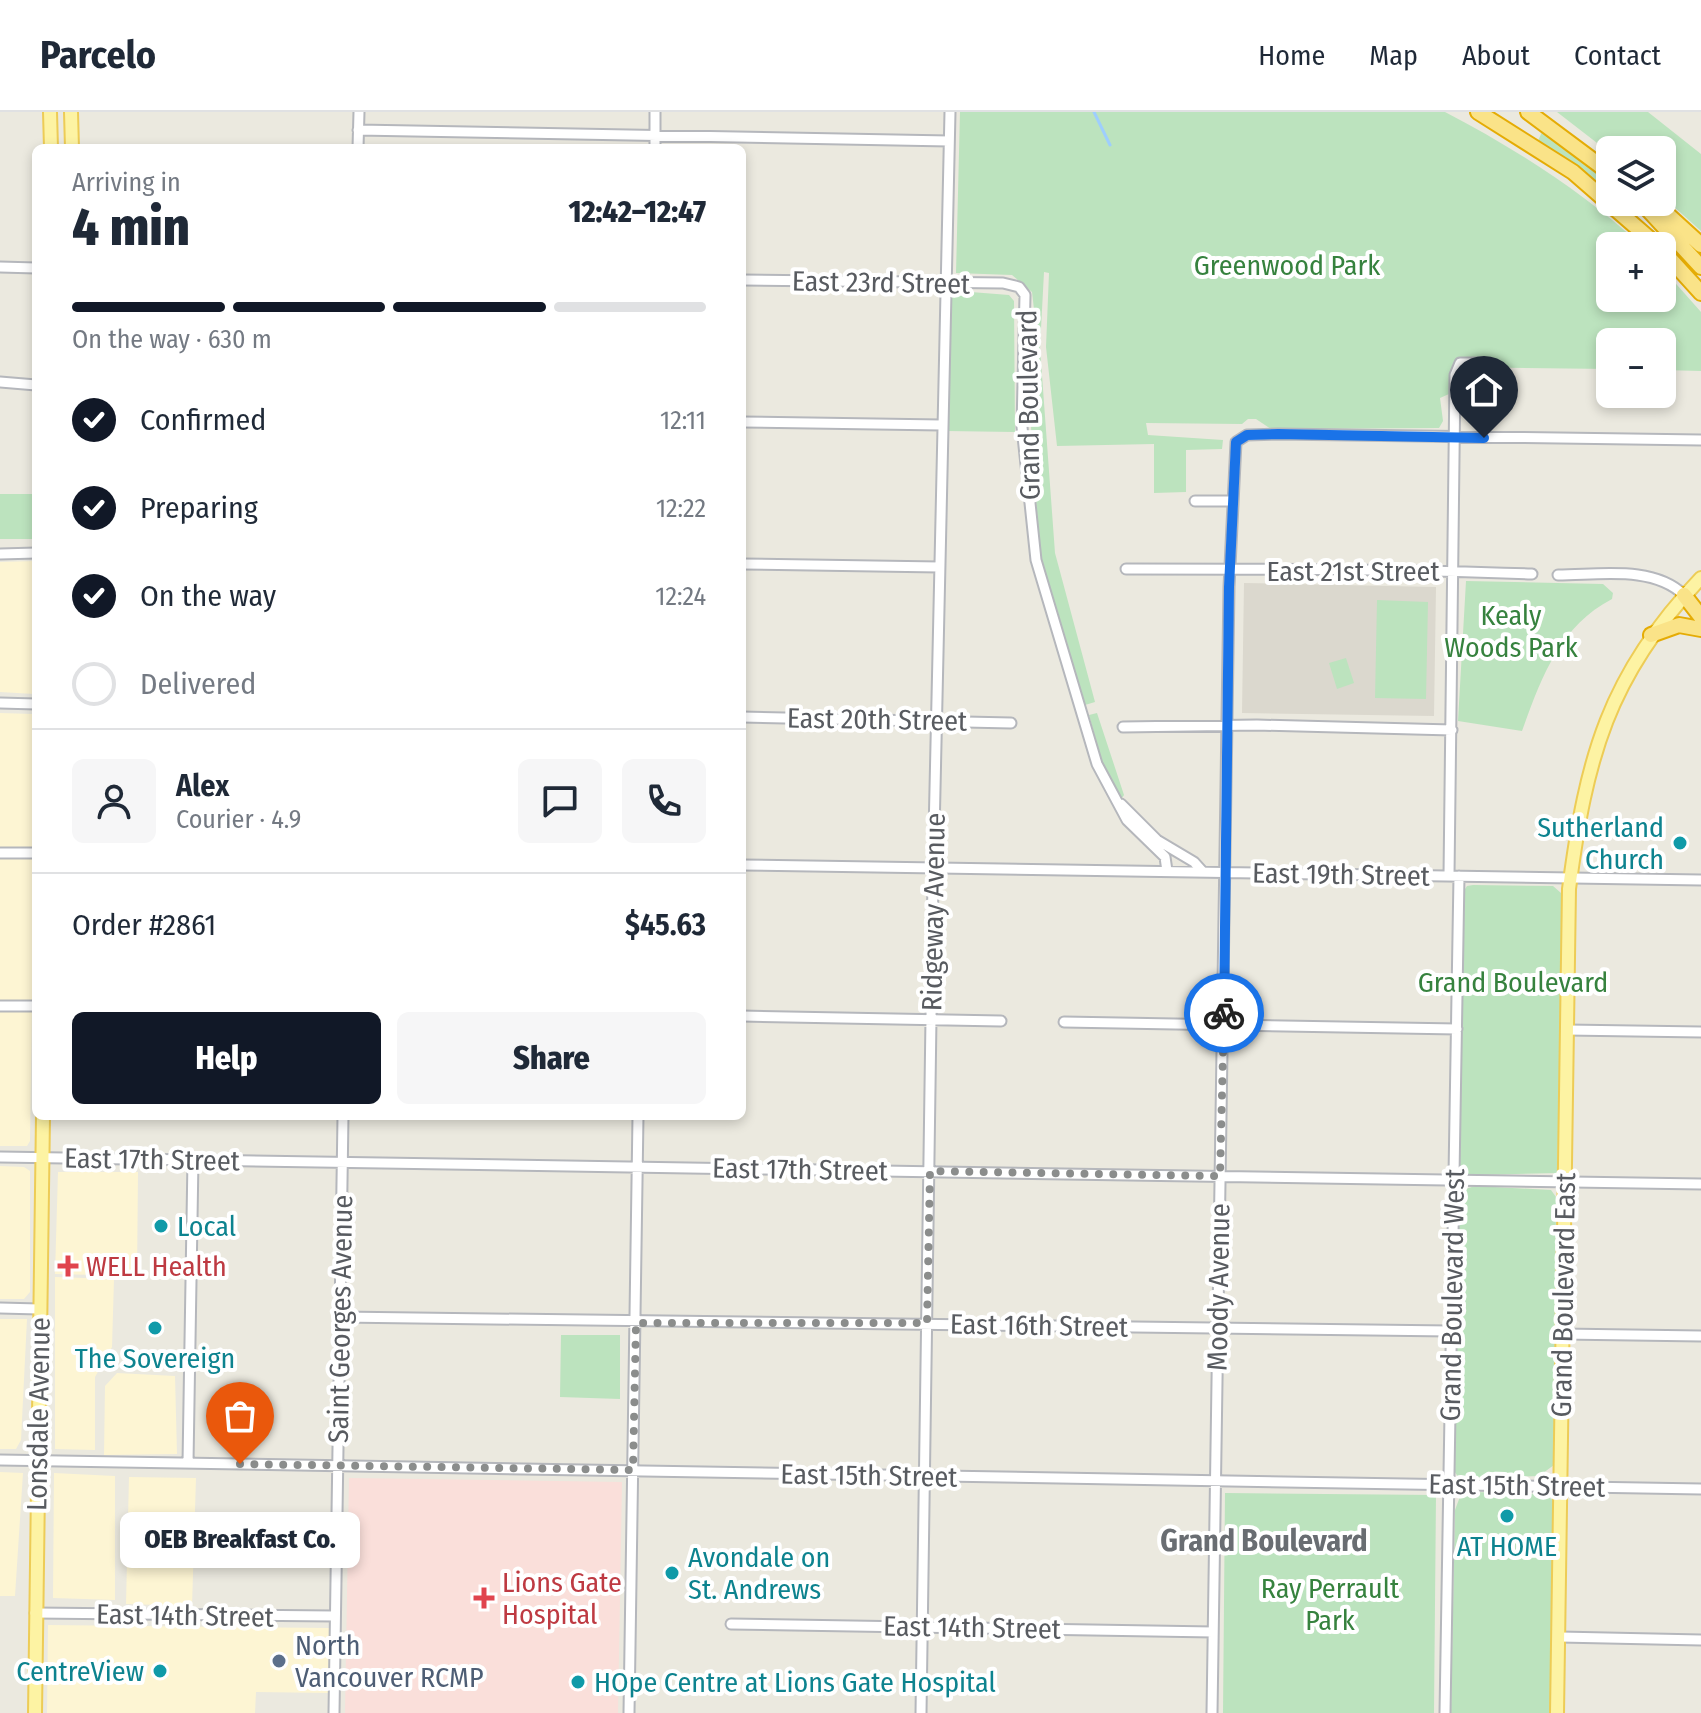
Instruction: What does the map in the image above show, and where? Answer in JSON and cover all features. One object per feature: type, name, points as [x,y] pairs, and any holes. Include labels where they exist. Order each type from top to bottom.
[{"type":"highway","points":[[1478,112],[1573,172],[1642,232]]},
{"type":"highway","points":[[1528,112],[1596,161]]},
{"type":"highway","points":[[1654,216],[1701,267]]},
{"type":"highway","points":[[1669,216],[1701,245]]},
{"type":"highway","points":[[1676,266],[1701,293]]},
{"type":"highway","points":[[1684,595],[1701,617]]},
{"type":"highway","points":[[1651,635],[1679,625],[1701,629]]},
{"type":"main road","points":[[50,112],[51,144]]},
{"type":"main road","points":[[71,112],[72,144]]},
{"type":"main road","name":"Grand Boulevard East","points":[[1557,1713],[1567,1030],[1571,878],[1581,799],[1594,751],[1616,695],[1651,635],[1701,578]]},
{"type":"main road","name":"Lonsdale Avenue","points":[[35,1713],[43,1120]]},
{"type":"street","points":[[358,144],[359,112]]},
{"type":"street","points":[[655,112],[655,144]]},
{"type":"street","name":"Ridgeway Avenue","points":[[921,1713],[941,425],[950,112]]},
{"type":"street","points":[[358,130],[949,141]]},
{"type":"street","points":[[0,267],[32,268]]},
{"type":"street","name":"East 23rd Street","points":[[746,280],[1019,287]]},
{"type":"street","name":"Grand Boulevard","points":[[1019,287],[1025,295],[1026,309],[1022,427],[1036,560],[1090,745],[1131,825],[1165,857],[1167,871]]},
{"type":"street","name":"Grand Boulevard West","points":[[1445,1713],[1457,1029],[1452,730],[1453,438],[1457,365],[1481,363]]},
{"type":"street","points":[[0,382],[32,385]]},
{"type":"street","points":[[746,422],[941,425]]},
{"type":"street","name":"Moody Avenue","points":[[1212,1713],[1234,452],[1236,442],[1247,435],[1453,438]]},
{"type":"street","points":[[1453,438],[1701,440]]},
{"type":"street","points":[[1195,501],[1232,501]]},
{"type":"street","points":[[0,554],[32,553]]},
{"type":"street","points":[[746,564],[939,567]]},
{"type":"street","name":"East 21st Street","points":[[1126,569],[1532,574]]},
{"type":"street","points":[[1558,575],[1642,575],[1665,581],[1684,595]]},
{"type":"street","points":[[0,703],[32,704]]},
{"type":"street","name":"East 20th Street","points":[[746,717],[1011,723]]},
{"type":"street","points":[[1123,727],[1452,730]]},
{"type":"street","name":"Grand Boulevard","points":[[1116,799],[1157,840],[1194,862],[1203,872]]},
{"type":"street","points":[[0,853],[32,853]]},
{"type":"street","name":"East 19th Street","points":[[746,865],[1701,880]]},
{"type":"street","points":[[0,1006],[32,1006]]},
{"type":"street","points":[[746,1016],[1001,1021]]},
{"type":"street","points":[[1064,1022],[1457,1029]]},
{"type":"street","points":[[1567,1030],[1701,1032]]},
{"type":"street","name":"Saint Georges Avenue","points":[[334,1713],[343,1120]]},
{"type":"street","points":[[629,1713],[638,1120]]},
{"type":"street","name":"East 17th Street","points":[[0,1157],[1701,1184]]},
{"type":"street","points":[[188,1463],[193,1159]]},
{"type":"street","points":[[0,1308],[39,1309]]},
{"type":"street","name":"East 16th Street","points":[[340,1317],[1450,1331]]},
{"type":"street","points":[[1562,1334],[1701,1336]]},
{"type":"street","name":"East 15th Street","points":[[0,1460],[1701,1489]]},
{"type":"street","name":"East 14th Street","points":[[35,1613],[334,1616]]},
{"type":"street","name":"East 14th Street","points":[[731,1624],[1213,1632]]},
{"type":"street","points":[[1560,1637],[1701,1640]]},
{"type":"shaded area","points":[[32,561],[32,694],[0,692],[0,562]]},
{"type":"shaded area","points":[[1244,583],[1436,587],[1434,716],[1242,713]]},
{"type":"shaded area","points":[[0,713],[32,714],[30,1141],[27,1146],[0,1146]]},
{"type":"shaded area","points":[[0,1166],[24,1167],[30,1171],[30,1292],[24,1299],[0,1299]]},
{"type":"shaded area","points":[[58,1172],[138,1172],[137,1276],[55,1274]]},
{"type":"shaded area","points":[[55,1277],[114,1279],[112,1347],[95,1377],[95,1450],[55,1449]]},
{"type":"shaded area","points":[[0,1319],[27,1319],[21,1440],[16,1449],[0,1449]]},
{"type":"shaded area","points":[[117,1373],[175,1376],[177,1454],[104,1455],[105,1386]]},
{"type":"shaded area","points":[[0,1472],[23,1473],[15,1596],[0,1596]]},
{"type":"shaded area","points":[[54,1473],[115,1476],[115,1600],[53,1598]]},
{"type":"shaded area","points":[[129,1477],[196,1478],[192,1606],[126,1604]]},
{"type":"shaded area","name":"Lions Gate Hospital","points":[[349,1478],[622,1482],[618,1713],[345,1713]]},
{"type":"shaded area","points":[[48,1625],[329,1628],[329,1693],[256,1692],[255,1713],[47,1713]]},
{"type":"green space","name":"Greenwood Park","points":[[960,112],[1445,112],[1548,173],[1596,207],[1596,216],[1607,216],[1625,232],[1596,232],[1596,312],[1676,312],[1676,284],[1701,312],[1701,371],[1676,370],[1676,328],[1596,328],[1596,369],[1452,367],[1449,394],[1440,398],[1443,421],[1439,428],[1271,429],[1256,419],[1248,419],[1242,424],[1146,423],[1148,435],[1223,440],[1222,449],[1186,450],[1186,492],[1154,493],[1154,444],[1057,446],[1046,347],[1049,273],[1044,272],[1040,348],[1055,553],[1095,702],[1085,705],[1041,561],[1030,399],[1036,327],[1032,292],[1012,275],[956,273]]},
{"type":"green space","points":[[1557,112],[1648,112],[1701,154],[1701,231],[1676,209],[1676,136],[1596,136],[1596,142]]},
{"type":"green space","points":[[1542,132],[1596,172],[1596,184],[1537,143]]},
{"type":"green space","points":[[958,291],[1009,295],[1014,301],[1015,432],[946,431],[949,297]]},
{"type":"green space","points":[[0,494],[32,494],[32,539],[0,539]]},
{"type":"green space","name":"Kealy Woods Park","points":[[1466,581],[1603,584],[1613,593],[1612,599],[1579,624],[1555,655],[1522,731],[1458,721]]},
{"type":"green space","points":[[1377,600],[1428,602],[1426,699],[1375,698]]},
{"type":"green space","points":[[1346,658],[1354,683],[1337,689],[1329,663]]},
{"type":"green space","points":[[1097,713],[1124,795],[1122,798],[1105,773],[1089,715]]},
{"type":"green space","name":"Grand Boulevard","points":[[1467,886],[1553,886],[1561,893],[1564,932],[1557,1173],[1466,1175],[1460,1168],[1463,892]]},
{"type":"green space","points":[[1475,1186],[1551,1190],[1556,1197],[1554,1465],[1539,1476],[1459,1478],[1454,1471],[1459,1191]]},
{"type":"green space","points":[[561,1335],[620,1335],[620,1399],[560,1397]]},
{"type":"green space","name":"Ray Perrault Park","points":[[1225,1493],[1436,1495],[1434,1713],[1223,1713]]},
{"type":"green space","points":[[1461,1494],[1543,1494],[1553,1500],[1553,1713],[1451,1713],[1455,1510]]},
{"type":"waterway","points":[[1094,112],[1110,145]]},
{"type":"way so far","points":[[240,1464],[633,1470],[636,1323],[927,1323],[930,1171],[1220,1176],[1224,1013]]},
{"type":"place","name":"Sutherland Church","points":[[1680,843]]},
{"type":"place","name":"Local","points":[[161,1226]]},
{"type":"place","name":"WELL Health","points":[[68,1266]]},
{"type":"place","name":"The Sovereign","points":[[155,1328]]},
{"type":"place","name":"OEB Breakfast Co.","points":[[240,1464]]},
{"type":"place","name":"AT HOME","points":[[1507,1516]]},
{"type":"place","name":"Avondale on St. Andrews","points":[[672,1573]]},
{"type":"place","name":"Lions Gate Hospital","points":[[484,1598]]},
{"type":"place","name":"North Vancouver RCMP","points":[[279,1661]]},
{"type":"place","name":"CentreView","points":[[160,1671]]},
{"type":"place","name":"HOpe Centre at Lions Gate Hospital","points":[[578,1682]]},
{"type":"district","name":"Grand Boulevard","points":[[1264,1541]]},
{"type":"route","points":[[1224,1013],[1229,587],[1236,442],[1247,435],[1278,434],[1484,438]]}]
